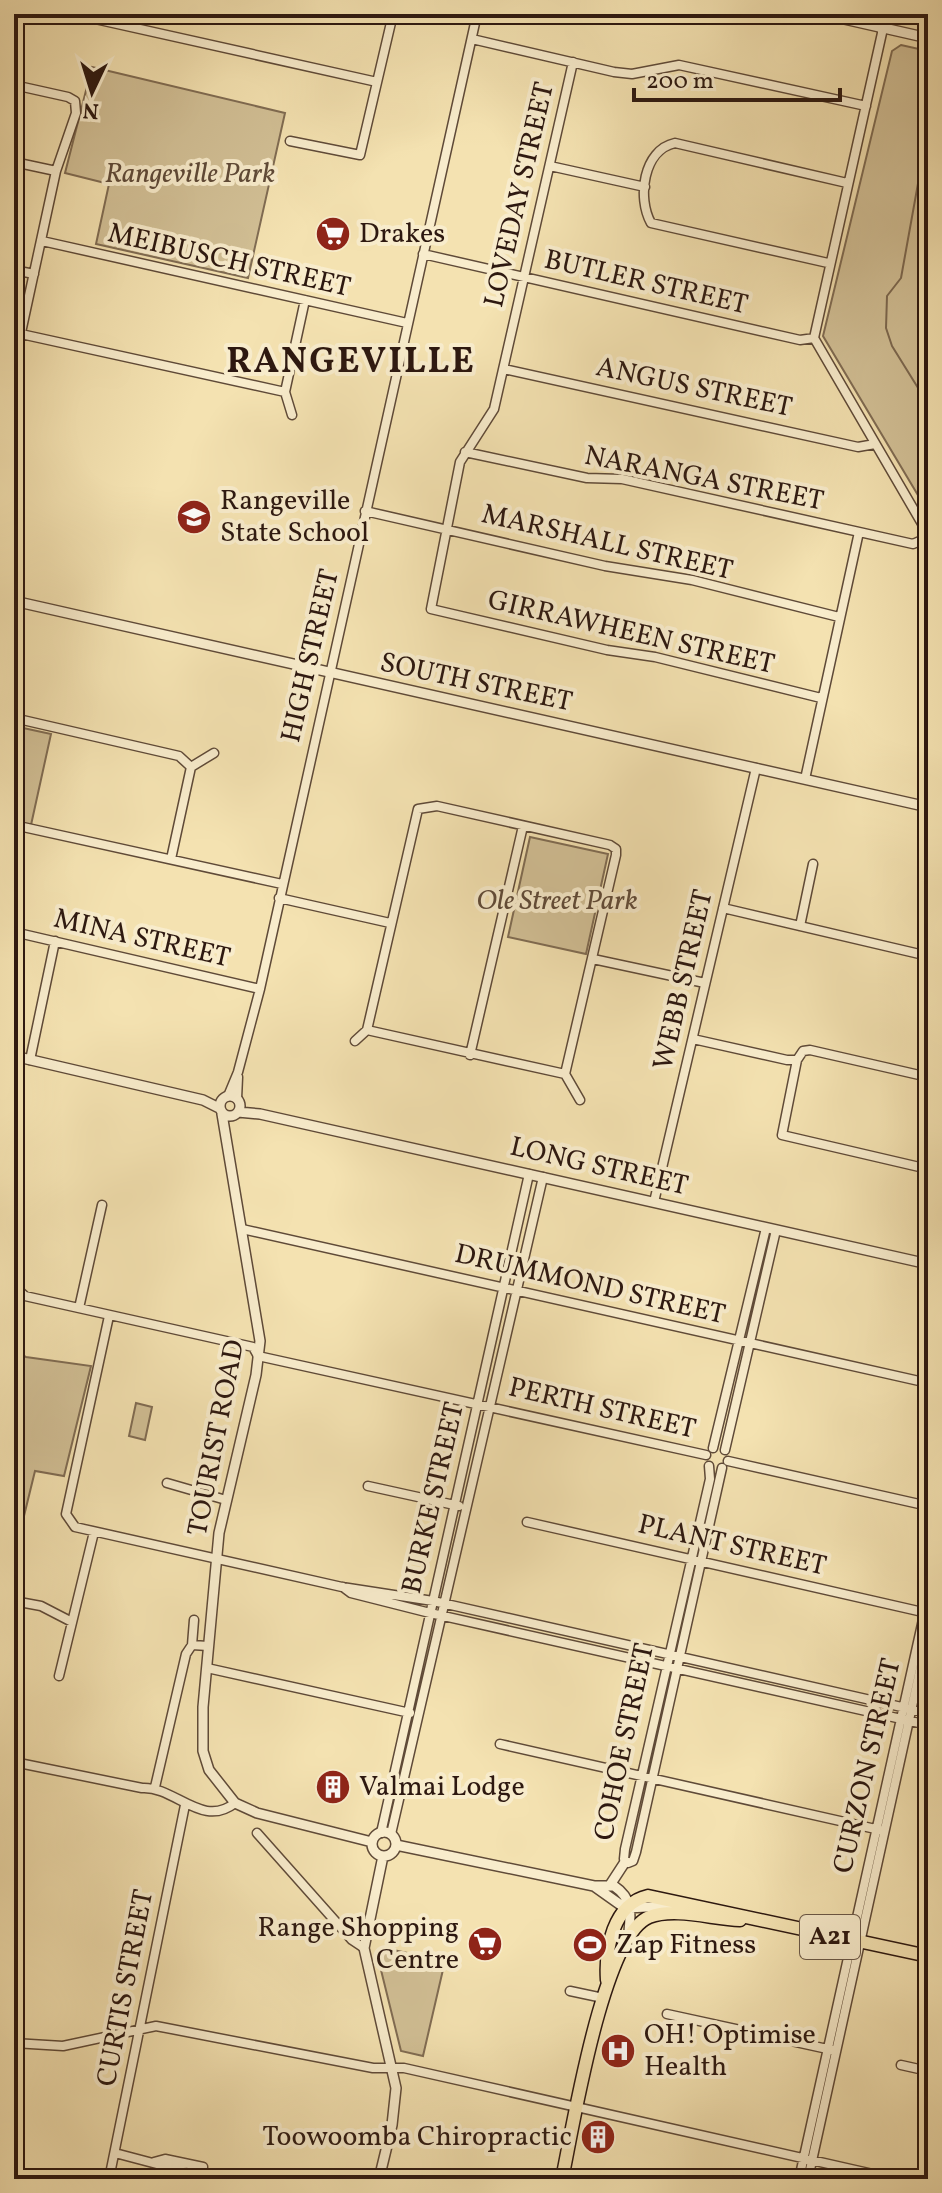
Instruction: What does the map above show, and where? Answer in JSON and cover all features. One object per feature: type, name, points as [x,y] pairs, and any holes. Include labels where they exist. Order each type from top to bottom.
[{"type":"highway","name":"A21","points":[[628,1907],[641,1897],[661,1896],[751,1920],[928,1956]]},
{"type":"highway","points":[[607,1980],[606,1965],[613,1934],[628,1907]]},
{"type":"highway","name":"A21","points":[[629,1932],[640,1922],[658,1915],[751,1920]]},
{"type":"highway","points":[[562,2179],[607,1980],[629,1932]]},
{"type":"highway","name":"A21","points":[[910,1954],[928,1962]]},
{"type":"street","points":[[290,141],[360,155],[393,14]]},
{"type":"street","points":[[450,14],[476,17]]},
{"type":"street","points":[[822,14],[927,38]]},
{"type":"street","points":[[881,14],[866,106],[828,263],[814,338],[926,531]]},
{"type":"street","name":"HIGH STREET","points":[[230,1106],[260,989],[476,17]]},
{"type":"street","points":[[95,19],[377,82]]},
{"type":"street","points":[[472,39],[632,74],[679,65],[866,106]]},
{"type":"street","name":"LOVEDAY STREET","points":[[431,609],[465,452],[490,418],[504,369],[573,62]]},
{"type":"street","points":[[14,85],[75,101],[70,139],[56,171],[14,365]]},
{"type":"street","points":[[828,263],[651,223],[643,208],[652,157],[662,146],[675,143],[847,183]]},
{"type":"street","points":[[14,162],[56,171]]},
{"type":"street","points":[[550,166],[645,187]]},
{"type":"street","name":"MEIBUSCH STREET","points":[[42,241],[407,323]]},
{"type":"street","name":"BUTLER STREET","points":[[423,254],[800,340],[814,338]]},
{"type":"street","points":[[14,270],[34,274]]},
{"type":"street","points":[[292,415],[285,392],[305,300]]},
{"type":"street","points":[[21,334],[285,392]]},
{"type":"street","name":"ANGUS STREET","points":[[504,369],[858,447],[875,444]]},
{"type":"street","name":"NARANGA STREET","points":[[465,452],[587,478],[622,479],[913,544],[922,540],[926,531]]},
{"type":"street","name":"MARSHALL STREET","points":[[365,511],[605,566],[692,580],[839,617]]},
{"type":"street","points":[[805,779],[859,532]]},
{"type":"street","points":[[14,628],[17,602]]},
{"type":"street","name":"SOUTH STREET","points":[[17,602],[928,807]]},
{"type":"street","name":"GIRRAWHEEN STREET","points":[[431,609],[607,650],[655,657],[821,698]]},
{"type":"street","points":[[14,718],[179,756],[191,767]]},
{"type":"street","points":[[191,767],[210,759],[214,753]]},
{"type":"street","points":[[171,859],[191,767]]},
{"type":"street","name":"WEBB STREET","points":[[654,1202],[756,768]]},
{"type":"street","points":[[355,1041],[367,1030],[415,815],[423,806],[437,806],[616,849],[565,1074],[580,1100]]},
{"type":"street","points":[[14,825],[282,884]]},
{"type":"street","points":[[470,1055],[523,826]]},
{"type":"street","points":[[800,926],[813,864]]},
{"type":"street","points":[[279,898],[390,923]]},
{"type":"street","points":[[723,908],[928,956]]},
{"type":"street","name":"MINA STREET","points":[[14,932],[260,989]]},
{"type":"street","points":[[30,1060],[55,941]]},
{"type":"street","points":[[593,959],[705,983]]},
{"type":"street","points":[[367,1030],[565,1074]]},
{"type":"street","points":[[693,1039],[797,1060]]},
{"type":"street","points":[[928,1077],[810,1050],[803,1051],[797,1060],[782,1135],[928,1169]]},
{"type":"street","points":[[14,1056],[230,1106]]},
{"type":"street","name":"LONG STREET","points":[[230,1106],[928,1264]]},
{"type":"street","name":"TOURIST ROAD","points":[[230,1106],[230,1146],[260,1331],[258,1356],[216,1558],[203,1751],[209,1770],[235,1803]]},
{"type":"street","name":"BURKE STREET","points":[[386,1833],[408,1713],[529,1174]]},
{"type":"street","name":"BURKE STREET","points":[[386,1833],[419,1715],[543,1177]]},
{"type":"street","points":[[79,1308],[102,1205]]},
{"type":"street","name":"DRUMMOND STREET","points":[[242,1229],[928,1383]]},
{"type":"street","points":[[725,1464],[745,1342],[771,1229]]},
{"type":"street","name":"PERTH STREET","points":[[14,1286],[25,1296],[253,1347],[258,1356],[706,1455]]},
{"type":"street","points":[[109,1316],[72,1478],[66,1514],[70,1523],[94,1532],[342,1587],[433,1601],[928,1725]]},
{"type":"street","points":[[709,1466],[706,1455],[713,1448],[745,1342]]},
{"type":"street","points":[[713,1448],[725,1450]]},
{"type":"street","name":"PERTH STREET","points":[[709,1466],[725,1464],[928,1506]]},
{"type":"street","name":"COHOE STREET","points":[[709,1466],[710,1479],[689,1559],[625,1862],[634,1860],[700,1561],[725,1464]]},
{"type":"street","points":[[167,1483],[226,1500]]},
{"type":"street","points":[[368,1486],[467,1508]]},
{"type":"street","name":"PLANT STREET","points":[[527,1522],[926,1612]]},
{"type":"street","points":[[59,1676],[94,1532]]},
{"type":"street","points":[[342,1587],[351,1593],[430,1613],[668,1660]]},
{"type":"street","name":"CURZON STREET","points":[[908,1708],[928,1597]]},
{"type":"street","points":[[14,1601],[41,1606],[72,1622]]},
{"type":"street","points":[[155,1787],[186,1654],[192,1645],[194,1620]]},
{"type":"street","name":"CURZON STREET","points":[[799,2179],[808,2159],[905,1721],[928,1634]]},
{"type":"street","points":[[192,1645],[208,1646]]},
{"type":"street","points":[[678,1663],[928,1713]]},
{"type":"street","points":[[207,1668],[419,1715]]},
{"type":"street","points":[[500,1744],[881,1830]]},
{"type":"street","points":[[14,1762],[142,1788],[155,1787],[185,1805],[214,1812],[225,1811],[235,1803],[257,1813],[372,1842],[386,1833],[396,1845],[594,1886],[610,1885],[621,1891],[628,1907],[629,1932]]},
{"type":"street","name":"CURTIS STREET","points":[[109,2179],[185,1805]]},
{"type":"street","points":[[257,1833],[352,1940],[364,1948]]},
{"type":"street","points":[[372,1842],[376,1852],[383,1856],[390,1854],[396,1845]]},
{"type":"street","points":[[379,2179],[395,2105],[392,2069],[364,1948],[383,1856]]},
{"type":"street","points":[[610,1885],[625,1862]]},
{"type":"street","points":[[594,1886],[628,1907],[666,1905],[687,1910],[691,1916]]},
{"type":"street","points":[[570,1991],[603,1998]]},
{"type":"street","points":[[667,2014],[832,2050]]},
{"type":"street","points":[[14,2043],[63,2046],[156,2026],[373,2068],[404,2068],[895,2179]]},
{"type":"street","points":[[901,2065],[928,2071]]},
{"type":"street","points":[[115,2153],[202,2176],[203,2167],[165,2159],[154,2162]]},
{"type":"street","name":"CURZON STREET","points":[[808,2159],[808,2179]]},
{"type":"green space","points":[[901,45],[928,51],[928,512],[823,336],[892,51]]},
{"type":"green space","name":"Rangeville Park","points":[[92,67],[285,113],[248,278],[96,244],[109,184],[65,173]]},
{"type":"green space","points":[[14,726],[51,734],[31,825],[14,821]]},
{"type":"green space","name":"Ole Street Park","points":[[530,837],[608,854],[586,954],[508,937]]},
{"type":"green space","points":[[14,1349],[26,1357],[91,1366],[64,1476],[35,1471],[23,1520],[14,1518]]},
{"type":"green space","points":[[136,1403],[152,1407],[145,1440],[129,1436]]},
{"type":"green space","points":[[384,1948],[445,1961],[423,2056],[401,2051],[380,1966]]},
{"type":"waterway","points":[[928,74],[919,178],[901,278],[887,296],[886,328],[892,346],[928,404]]},
{"type":"place","name":"Drakes","points":[[333,234]]},
{"type":"place","name":"Rangeville State School","points":[[194,517]]},
{"type":"place","name":"Valmai Lodge","points":[[333,1787]]},
{"type":"place","name":"Range Shopping Centre","points":[[485,1944]]},
{"type":"place","name":"Zap Fitness","points":[[590,1945]]},
{"type":"place","name":"OH! Optimise Health","points":[[618,2051]]},
{"type":"place","name":"Toowoomba Chiropractic","points":[[598,2137]]},
{"type":"district","name":"RANGEVILLE","points":[[351,363]]}]
